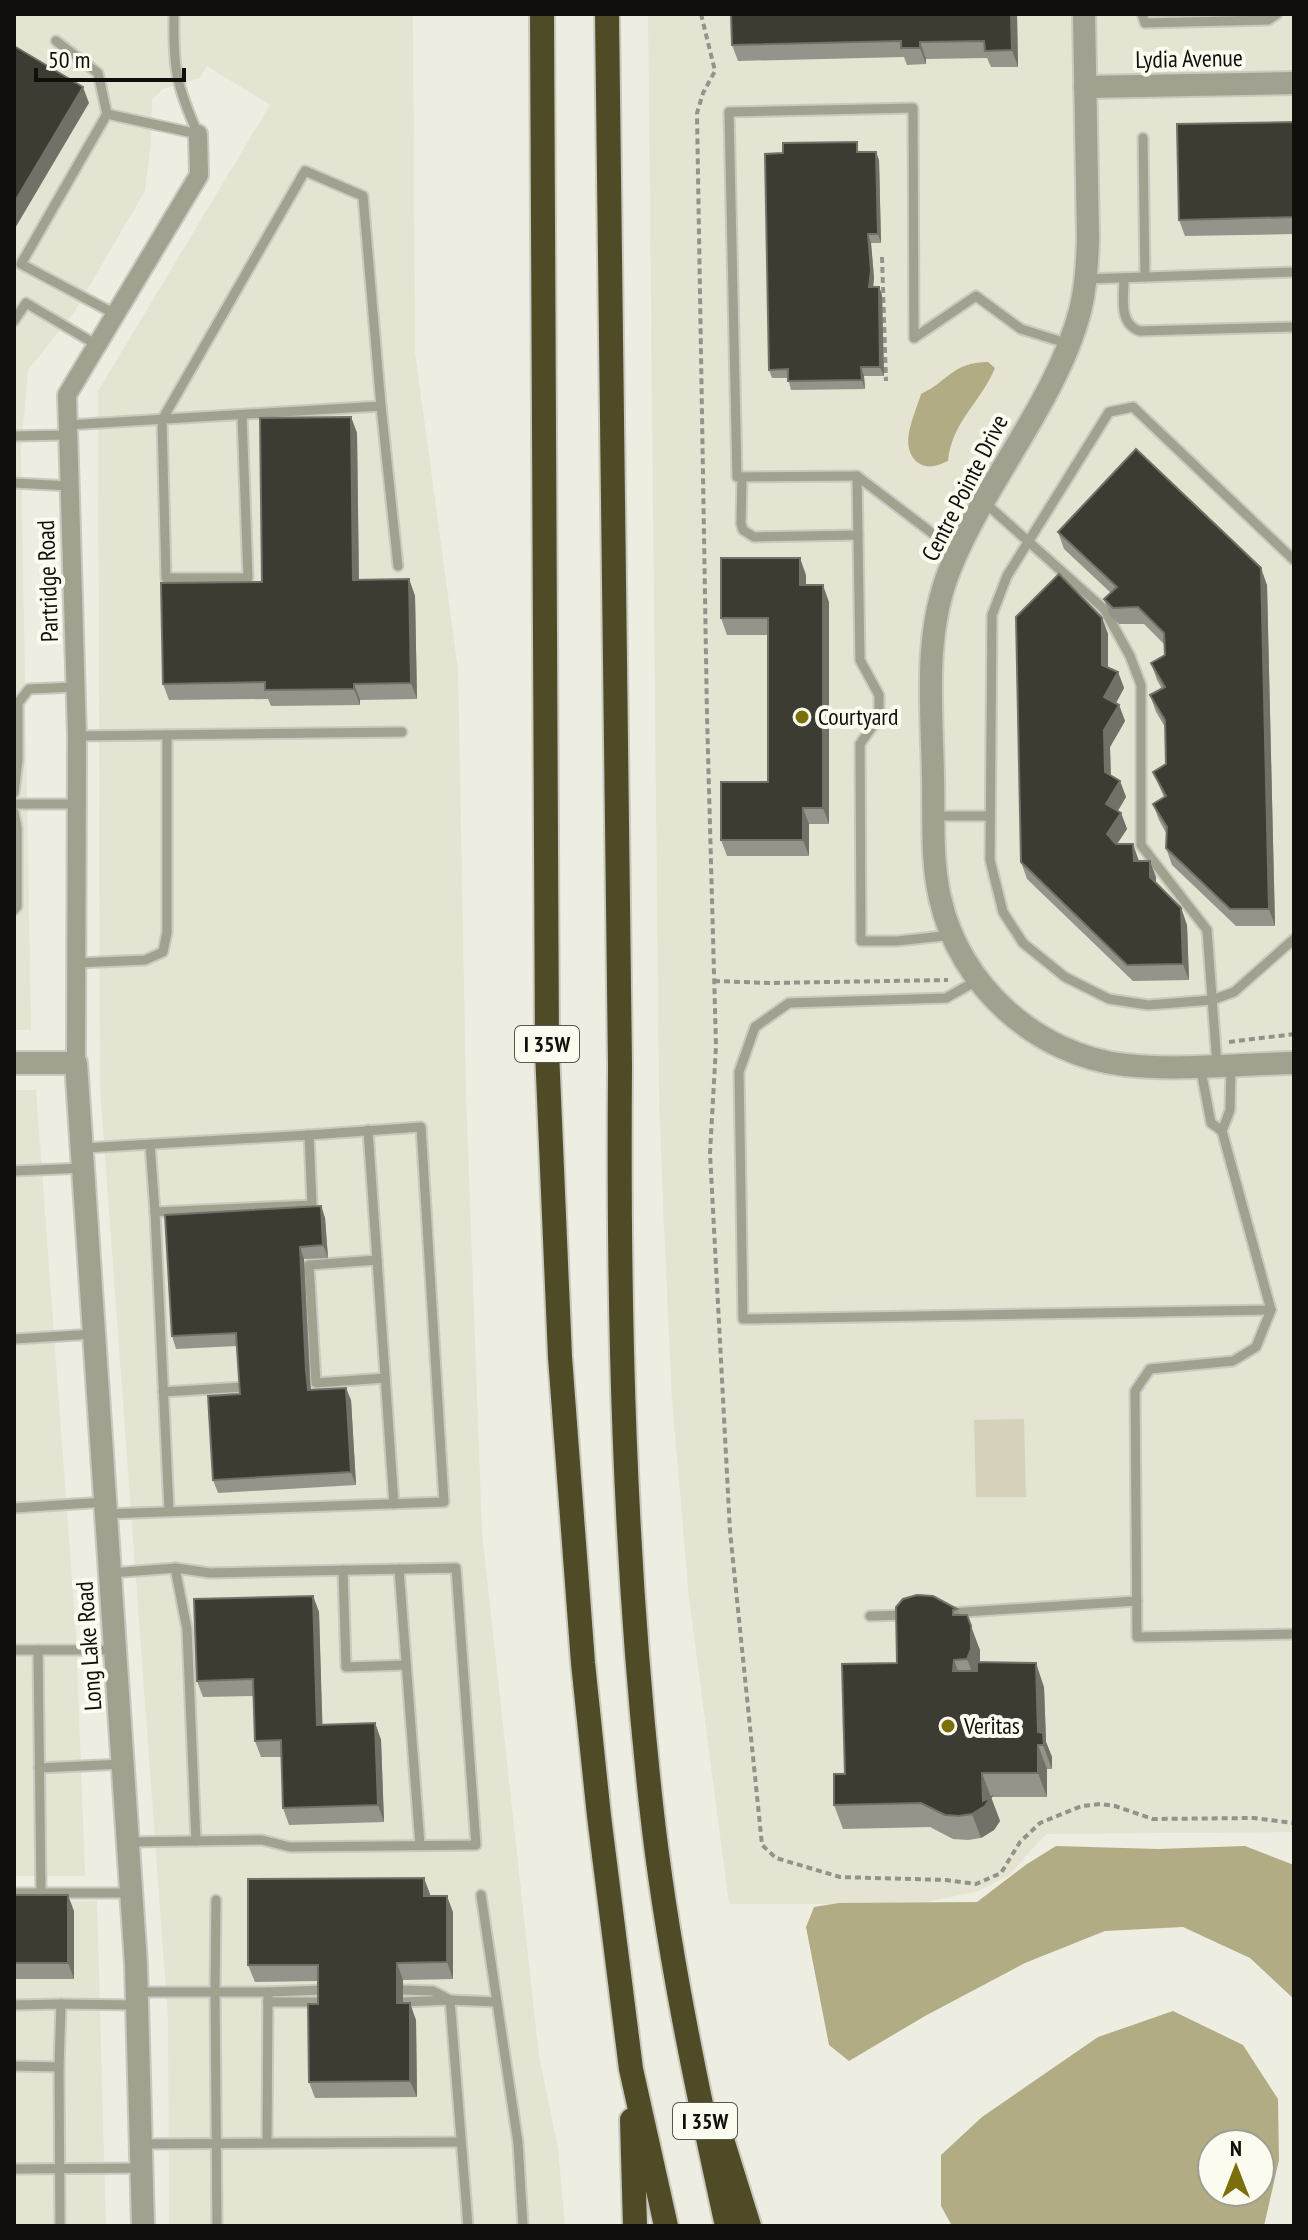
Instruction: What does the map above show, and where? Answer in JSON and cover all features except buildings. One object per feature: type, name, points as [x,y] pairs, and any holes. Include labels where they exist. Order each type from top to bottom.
[{"type":"highway","name":"I 35W","points":[[542,14],[547,1035],[563,1403],[599,1816],[631,2069],[666,2226]]},
{"type":"highway","name":"I 35W","points":[[607,14],[624,1425],[635,1619],[651,1805],[684,2015],[727,2226]]},
{"type":"highway","points":[[684,2015],[749,2226]]},
{"type":"highway","points":[[631,2069],[635,2226]]},
{"type":"street","name":"Centre Pointe Drive","points":[[1084,14],[1088,239],[1086,279],[1080,311],[1069,344],[958,553],[939,605],[932,641],[935,866],[940,900],[952,935],[978,980],[1009,1014],[1036,1034],[1066,1049],[1124,1065],[1216,1059],[1294,1063]]},
{"type":"street","name":"Lydia Avenue","points":[[1085,87],[1294,83]]},
{"type":"street","name":"Partridge Road","points":[[76,1063],[77,736],[67,395],[199,175],[198,134]]},
{"type":"street","points":[[14,1063],[76,1063]]},
{"type":"street","name":"Long Lake Road","points":[[76,1063],[131,1893],[143,2226]]},
{"type":"lane","points":[[174,14],[173,61],[180,94],[198,134]]},
{"type":"lane","points":[[1142,14],[1145,23],[1268,20],[1277,14]]},
{"type":"lane","points":[[56,41],[98,73],[107,114],[21,264],[115,314]]},
{"type":"lane","points":[[958,553],[857,476],[737,477],[729,112],[913,108],[914,338],[976,296],[1021,329],[1069,344]]},
{"type":"lane","points":[[107,114],[198,134]]},
{"type":"lane","points":[[1143,138],[1145,277]]},
{"type":"lane","points":[[242,415],[248,578],[166,578],[162,420],[305,171],[363,196],[398,566]]},
{"type":"lane","points":[[1086,279],[1294,272]]},
{"type":"lane","points":[[1124,278],[1124,317],[1129,326],[1140,331],[1294,327]]},
{"type":"lane","points":[[14,296],[97,345]]},
{"type":"lane","points":[[14,321],[26,303]]},
{"type":"lane","points":[[14,436],[162,420],[381,406]]},
{"type":"lane","points":[[1294,560],[1133,407],[1109,412],[1007,576],[992,615],[990,816],[990,860],[1003,912],[1023,943],[1065,977],[1109,999],[1148,1005],[1212,1000],[1234,992],[1294,939]]},
{"type":"lane","points":[[857,476],[860,660],[879,695],[879,711],[860,744],[861,941],[952,935]]},
{"type":"lane","points":[[742,477],[741,523],[743,530],[754,537],[858,535]]},
{"type":"lane","points":[[14,483],[70,486]]},
{"type":"lane","points":[[984,502],[1104,609],[1130,656],[1141,685],[1141,845],[1207,930],[1216,1059],[1211,1123],[1222,1131]]},
{"type":"lane","points":[[14,793],[18,760],[18,703],[29,689],[76,687]]},
{"type":"lane","points":[[77,736],[402,732]]},
{"type":"lane","points":[[76,963],[145,960],[163,952],[167,932],[167,735]]},
{"type":"lane","points":[[14,804],[77,804]]},
{"type":"lane","points":[[14,812],[17,828],[17,906],[14,910]]},
{"type":"lane","points":[[934,816],[990,816]]},
{"type":"lane","points":[[978,980],[946,998],[789,1003],[755,1027],[739,1072],[743,1319],[1271,1310]]},
{"type":"lane","points":[[1216,1059],[1230,1110],[1222,1131],[1271,1310],[1256,1347],[1233,1361],[1150,1369],[1135,1391],[1137,1637],[1294,1634]]},
{"type":"lane","points":[[14,1171],[150,1144],[421,1127],[444,1502],[169,1510],[14,1507]]},
{"type":"lane","points":[[368,1130],[394,1504]]},
{"type":"lane","points":[[155,1212],[312,1205],[309,1135]]},
{"type":"lane","points":[[150,1144],[169,1510]]},
{"type":"lane","points":[[377,1260],[309,1265],[313,1383],[385,1378]]},
{"type":"lane","points":[[14,1339],[94,1334]]},
{"type":"lane","points":[[163,1392],[243,1387]]},
{"type":"lane","points":[[175,1568],[187,1629],[196,1841]]},
{"type":"lane","points":[[110,1573],[175,1568],[210,1573],[456,1568],[476,1845],[290,1847],[262,1840],[128,1842]]},
{"type":"lane","points":[[399,1569],[420,1845]]},
{"type":"lane","points":[[343,1570],[346,1667],[406,1665]]},
{"type":"lane","points":[[932,1613],[1137,1601]]},
{"type":"lane","points":[[870,1616],[916,1614]]},
{"type":"lane","points":[[14,1650],[115,1650]]},
{"type":"lane","points":[[38,1650],[41,1892]]},
{"type":"lane","points":[[39,1768],[123,1764]]},
{"type":"lane","points":[[14,1893],[131,1893]]},
{"type":"lane","points":[[481,1895],[518,2143],[523,2226]]},
{"type":"lane","points":[[216,1900],[217,2226]]},
{"type":"lane","points":[[268,1997],[324,1990]]},
{"type":"lane","points":[[403,1990],[433,1991],[450,2000]]},
{"type":"lane","points":[[14,2005],[215,1992],[324,2002]]},
{"type":"lane","points":[[267,2142],[268,1997]]},
{"type":"lane","points":[[450,2000],[468,2226]]},
{"type":"lane","points":[[403,2002],[496,2002]]},
{"type":"lane","points":[[60,2226],[61,2004]]},
{"type":"lane","points":[[14,2066],[59,2067]]},
{"type":"lane","points":[[141,2144],[460,2142]]},
{"type":"lane","points":[[14,2169],[142,2168]]},
{"type":"path","points":[[701,14],[715,71],[697,113],[716,1046],[710,1153],[722,1425],[736,1603],[762,1845],[776,1858],[840,1877],[946,1880],[976,1884],[1001,1873],[1020,1842],[1040,1823],[1082,1806],[1101,1804],[1153,1819],[1254,1818],[1294,1823]]},
{"type":"path","points":[[882,257],[886,381]]},
{"type":"path","points":[[714,981],[948,980]]},
{"type":"path","points":[[1216,1059],[1248,1042],[1294,1034]]},
{"type":"shaded area","points":[[14,14],[413,14],[415,352],[458,669],[466,1094],[482,1532],[539,2056],[558,2148],[565,2226],[169,2226],[168,2018],[100,1088],[98,391],[270,105],[207,66],[200,78],[163,89],[152,100],[145,191],[73,314],[28,370],[21,450],[31,1030],[14,1030]]},
{"type":"shaded area","points":[[648,14],[1294,14],[1294,1832],[1046,1834],[1008,1876],[978,1891],[918,1904],[729,1904],[689,1598],[672,1400],[664,1228],[659,1097]]},
{"type":"shaded area","points":[[988,362],[995,368],[961,423],[948,461],[928,467],[917,462],[911,455],[908,439],[921,394],[966,365]]},
{"type":"shaded area","points":[[14,1090],[36,1090],[76,1634],[85,1876],[14,1876]]},
{"type":"shaded area","points":[[1024,1419],[1026,1497],[976,1497],[974,1420]]},
{"type":"shaded area","points":[[1056,1846],[1158,1849],[1245,1846],[1294,1865],[1294,1999],[1250,1958],[1183,1927],[1105,1931],[1025,1963],[849,2061],[829,2045],[806,1927],[814,1907],[839,1903],[977,1902]]},
{"type":"shaded area","points":[[97,1901],[106,2226],[14,2226],[14,1902]]},
{"type":"shaded area","points":[[1173,2011],[1243,2045],[1278,2099],[1279,2160],[1276,2173],[1276,2128],[1196,2128],[1196,2208],[1268,2208],[1264,2226],[952,2226],[941,2206],[941,2155],[982,2117],[1098,2037]]},
{"type":"place","name":"Courtyard","points":[[802,717]]},
{"type":"place","name":"Veritas","points":[[948,1726]]}]
